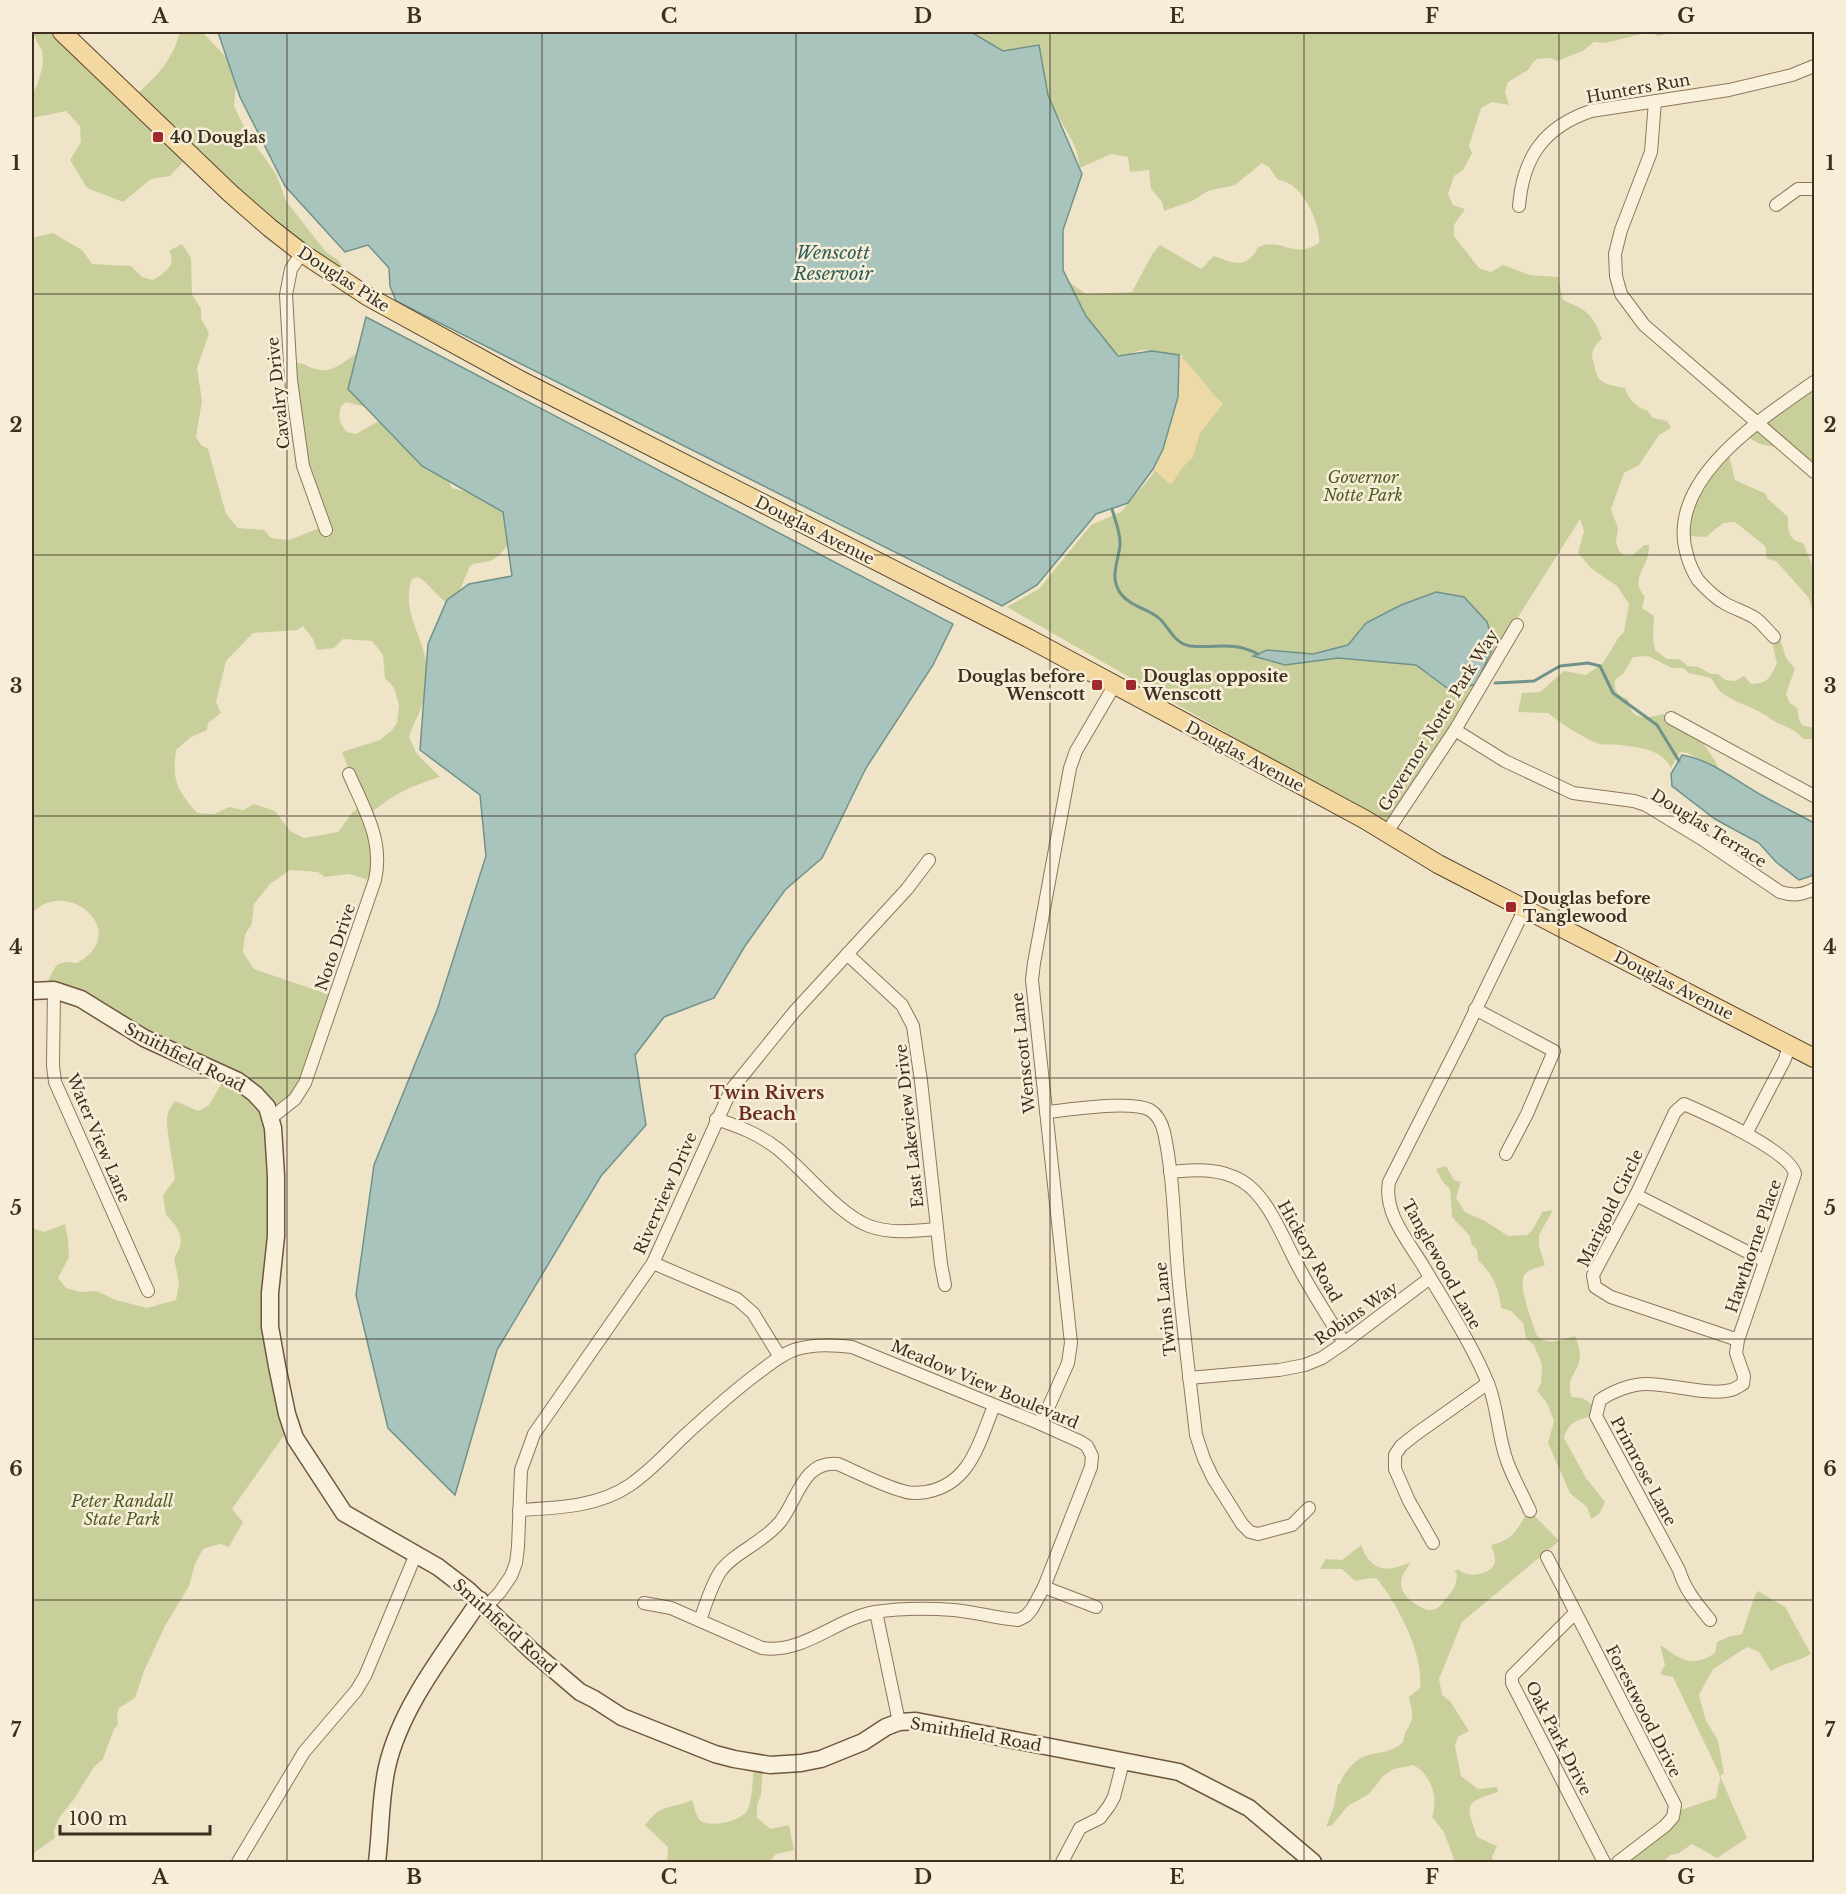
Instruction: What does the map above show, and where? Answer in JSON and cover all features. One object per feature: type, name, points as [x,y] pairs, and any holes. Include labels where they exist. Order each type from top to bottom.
[{"type":"main road","name":"Douglas Pike","points":[[62,32],[230,193],[302,253],[367,296],[520,380],[674,458]]},
{"type":"main road","name":"Douglas Avenue","points":[[674,458],[1028,638],[1387,832],[1438,864],[1815,1058]]},
{"type":"street","name":"Hunters Run","points":[[1520,206],[1521,183],[1545,137],[1577,116],[1591,111],[1760,84],[1815,66]]},
{"type":"street","points":[[1655,101],[1651,152],[1621,230],[1615,254],[1616,276],[1621,294],[1644,326],[1815,472]]},
{"type":"street","points":[[1776,205],[1798,189],[1815,189]]},
{"type":"street","name":"Cavalry Drive","points":[[302,253],[291,269],[286,295],[291,380],[303,465],[326,530]]},
{"type":"street","points":[[1774,637],[1755,618],[1725,604],[1709,592],[1697,578],[1684,545],[1684,515],[1700,481],[1731,447],[1756,423],[1815,382]]},
{"type":"street","name":"Governor Notte Park Way","points":[[1387,832],[1455,730],[1517,625]]},
{"type":"street","name":"Wenscott Lane","points":[[1041,1424],[1068,1363],[1071,1343],[1032,980],[1070,768],[1076,751],[1114,686]]},
{"type":"street","points":[[1671,718],[1815,796]]},
{"type":"street","name":"Douglas Terrace","points":[[1455,730],[1505,761],[1573,793],[1634,801],[1646,805],[1702,839],[1780,892],[1791,895],[1815,889]]},
{"type":"street","name":"Noto Drive","points":[[271,1118],[295,1099],[306,1083],[378,865],[379,854],[375,837],[349,774]]},
{"type":"street","name":"Riverview Drive","points":[[484,1603],[501,1592],[516,1563],[521,1470],[534,1434],[653,1263],[730,1090],[795,1011],[907,889],[929,860]]},
{"type":"street","name":"Tanglewood Lane","points":[[1524,908],[1462,1038],[1389,1182],[1387,1192],[1396,1221],[1488,1383],[1507,1461],[1530,1511]]},
{"type":"street","name":"East Lakeview Drive","points":[[847,954],[902,1005],[913,1026],[945,1286]]},
{"type":"street","name":"Smithfield Road","points":[[32,991],[54,990],[81,999],[144,1038],[238,1081],[267,1107],[271,1118],[276,1176],[276,1236],[270,1293],[270,1327],[289,1422],[295,1438],[344,1513],[438,1567],[484,1603],[532,1651],[580,1692],[622,1717],[678,1740],[734,1759],[770,1765],[821,1759],[863,1742],[886,1727],[900,1722],[916,1721],[1179,1772],[1249,1808],[1312,1863]]},
{"type":"street","name":"Water View Lane","points":[[54,990],[53,1066],[55,1082],[148,1291]]},
{"type":"street","points":[[1474,1009],[1554,1051],[1527,1114],[1506,1154]]},
{"type":"street","points":[[1746,1134],[1790,1045]]},
{"type":"street","name":"Marigold Circle","points":[[1738,1340],[1611,1297],[1595,1287],[1593,1275],[1636,1195],[1675,1112],[1684,1104],[1746,1134]]},
{"type":"street","name":"Twins Lane","points":[[1046,1112],[1091,1107],[1138,1106],[1150,1111],[1159,1119],[1164,1131],[1170,1172],[1196,1436],[1204,1459],[1213,1478],[1242,1524],[1250,1532],[1258,1534],[1292,1525],[1309,1508]]},
{"type":"street","points":[[716,1119],[763,1138],[855,1219],[869,1226],[893,1232],[937,1229]]},
{"type":"street","name":"Hawthorne Place","points":[[1743,1384],[1744,1376],[1736,1353],[1738,1340],[1795,1174],[1793,1167],[1783,1156],[1746,1134]]},
{"type":"street","name":"Hickory Road","points":[[1170,1172],[1220,1171],[1242,1181],[1262,1199],[1300,1270],[1344,1343]]},
{"type":"street","points":[[1636,1195],[1765,1261]]},
{"type":"street","points":[[653,1263],[737,1299],[753,1313],[780,1357]]},
{"type":"street","name":"Robins Way","points":[[1189,1377],[1279,1370],[1305,1365],[1322,1358],[1344,1343],[1430,1278]]},
{"type":"street","name":"Meadow View Boulevard","points":[[519,1510],[562,1508],[585,1504],[608,1497],[630,1486],[738,1389],[780,1357],[795,1350],[832,1344],[852,1347],[1041,1424],[1087,1446],[1093,1461],[1044,1587],[1032,1610],[1018,1620],[915,1608],[876,1612],[846,1620],[797,1646],[773,1650],[762,1648],[671,1608],[644,1603]]},
{"type":"street","points":[[1433,1543],[1409,1501],[1395,1469],[1395,1455],[1401,1446],[1416,1434],[1488,1383]]},
{"type":"street","name":"Primrose Lane","points":[[1710,1620],[1692,1598],[1683,1582],[1679,1570],[1596,1416],[1599,1400],[1637,1385],[1661,1384],[1732,1390],[1743,1384]]},
{"type":"street","points":[[700,1620],[720,1572],[729,1562],[769,1534],[788,1511],[806,1478],[813,1470],[827,1463],[838,1464],[904,1492],[917,1493],[934,1490],[947,1485],[967,1468],[994,1406]]},
{"type":"street","points":[[238,1863],[304,1752],[356,1691],[416,1554]]},
{"type":"street","name":"Forestwood Drive","points":[[1547,1557],[1675,1805],[1673,1817],[1665,1826],[1618,1863]]},
{"type":"street","points":[[1044,1587],[1096,1607]]},
{"type":"street","points":[[377,1863],[380,1816],[387,1769],[398,1733],[441,1656],[484,1603]]},
{"type":"street","points":[[876,1612],[900,1722]]},
{"type":"street","name":"Oak Park Drive","points":[[1575,1613],[1512,1676],[1512,1683],[1604,1863]]},
{"type":"street","points":[[1062,1863],[1080,1828],[1100,1818],[1109,1806],[1114,1797],[1123,1762]]},
{"type":"green space","points":[[32,32],[58,32],[138,93],[164,66],[180,32],[203,33],[226,57],[231,66],[236,85],[234,106],[247,133],[276,174],[286,201],[326,252],[338,260],[352,281],[186,159],[170,176],[151,179],[123,202],[87,188],[70,160],[81,142],[80,126],[66,111],[32,118],[32,96],[43,63],[42,51]]},
{"type":"green space","name":"Governor Notte Park","points":[[971,32],[1650,32],[1605,43],[1594,42],[1583,51],[1557,61],[1550,58],[1537,59],[1528,70],[1508,82],[1505,92],[1509,105],[1492,102],[1481,108],[1469,146],[1472,153],[1463,170],[1454,176],[1448,194],[1453,205],[1465,209],[1454,225],[1454,236],[1479,268],[1491,272],[1503,265],[1530,275],[1558,277],[1563,300],[1578,307],[1592,318],[1602,339],[1592,353],[1598,377],[1608,384],[1625,388],[1636,405],[1647,410],[1653,418],[1667,421],[1671,428],[1659,435],[1639,465],[1624,473],[1611,509],[1618,528],[1616,542],[1619,551],[1626,556],[1633,555],[1644,545],[1649,545],[1639,584],[1645,597],[1642,608],[1654,616],[1655,650],[1667,659],[1679,659],[1688,666],[1698,667],[1711,674],[1718,674],[1725,680],[1735,681],[1744,676],[1751,684],[1765,681],[1770,676],[1777,664],[1771,638],[1781,642],[1786,658],[1795,669],[1786,694],[1790,703],[1797,708],[1802,725],[1814,728],[1814,739],[1803,739],[1791,729],[1728,697],[1721,692],[1711,678],[1689,673],[1683,668],[1672,668],[1648,656],[1633,657],[1623,674],[1615,680],[1617,692],[1628,699],[1636,715],[1650,717],[1663,714],[1689,730],[1710,752],[1719,770],[1688,753],[1680,752],[1671,768],[1662,757],[1649,750],[1594,742],[1573,731],[1548,713],[1518,712],[1522,693],[1540,692],[1564,671],[1586,675],[1603,663],[1624,632],[1629,604],[1617,586],[1592,569],[1578,553],[1584,531],[1580,519],[1387,825],[1007,607],[1039,589],[1091,525],[1121,512],[1153,474],[1183,397],[1182,354],[1176,360],[1145,350],[1125,355],[1114,352],[1074,305],[1066,280],[1086,294],[1132,292],[1153,253],[1160,245],[1201,269],[1214,256],[1233,262],[1244,262],[1254,254],[1258,247],[1266,245],[1295,249],[1310,248],[1319,243],[1319,236],[1315,220],[1302,195],[1289,184],[1278,180],[1269,167],[1262,163],[1235,185],[1208,191],[1192,201],[1164,211],[1162,202],[1151,189],[1149,170],[1130,172],[1128,157],[1111,154],[1080,168],[1076,149],[1068,133],[1015,51],[1001,51],[985,46]]},
{"type":"green space","points":[[1650,32],[1675,32],[1658,36]]},
{"type":"green space","name":"Peter Randall State Park","points":[[53,233],[82,250],[92,264],[131,266],[142,277],[153,280],[171,264],[169,251],[182,244],[191,258],[192,294],[201,309],[201,318],[209,333],[197,368],[202,401],[196,437],[201,445],[208,449],[226,514],[238,528],[264,530],[271,538],[289,540],[322,527],[305,487],[287,364],[298,363],[320,370],[332,369],[364,350],[366,407],[346,402],[341,406],[340,420],[344,429],[356,434],[391,414],[446,476],[452,488],[489,500],[501,510],[507,522],[509,544],[493,560],[470,566],[458,594],[447,603],[418,577],[412,579],[409,602],[425,658],[427,674],[423,701],[409,737],[417,754],[440,777],[403,791],[370,814],[375,840],[372,881],[349,874],[325,877],[318,872],[290,870],[270,884],[254,904],[252,923],[245,935],[243,952],[254,969],[333,996],[300,1097],[273,1120],[270,1288],[287,1431],[232,1509],[243,1522],[229,1547],[220,1544],[203,1549],[195,1564],[189,1586],[165,1626],[144,1671],[135,1698],[119,1708],[118,1725],[114,1729],[103,1759],[94,1767],[59,1818],[54,1830],[55,1838],[35,1852],[32,1858],[32,1228],[44,1232],[65,1224],[69,1257],[58,1278],[66,1288],[80,1292],[96,1291],[116,1300],[147,1308],[176,1300],[179,1283],[174,1258],[181,1241],[175,1225],[166,1215],[163,1195],[175,1179],[168,1135],[168,1113],[175,1101],[198,1111],[209,1105],[223,1081],[47,983],[57,965],[64,962],[77,963],[93,950],[99,937],[97,924],[89,912],[76,904],[62,901],[46,903],[32,913],[32,238]],"holes":[[[303,626],[313,639],[317,650],[334,648],[343,639],[372,641],[383,655],[385,678],[394,688],[399,705],[397,723],[392,730],[380,740],[342,752],[362,804],[338,832],[304,838],[290,831],[275,811],[254,804],[243,810],[229,807],[214,814],[197,813],[185,798],[178,784],[175,770],[176,750],[191,737],[207,730],[208,723],[221,713],[216,702],[226,661],[253,633],[298,630]]]},
{"type":"green space","points":[[1814,382],[1814,458],[1809,465],[1789,450],[1760,444],[1747,437],[1728,450],[1735,480],[1766,494],[1767,498],[1788,517],[1789,531],[1794,540],[1803,543],[1814,569],[1814,607],[1811,607],[1809,598],[1776,561],[1767,559],[1765,546],[1735,522],[1723,523],[1706,537],[1685,534],[1692,499],[1710,467],[1727,450],[1757,429]]},
{"type":"green space","points":[[1445,1166],[1454,1180],[1461,1182],[1456,1198],[1465,1212],[1485,1221],[1508,1236],[1527,1235],[1542,1212],[1553,1210],[1539,1235],[1539,1246],[1545,1265],[1525,1274],[1523,1288],[1537,1336],[1551,1341],[1575,1336],[1580,1355],[1570,1385],[1572,1397],[1582,1398],[1597,1407],[1594,1415],[1571,1424],[1564,1438],[1586,1478],[1605,1502],[1599,1514],[1591,1519],[1587,1507],[1570,1493],[1548,1443],[1554,1421],[1547,1403],[1537,1391],[1541,1383],[1542,1365],[1534,1345],[1526,1338],[1523,1323],[1511,1311],[1501,1308],[1494,1281],[1478,1260],[1477,1250],[1472,1245],[1469,1235],[1452,1217],[1450,1189],[1436,1169]]},
{"type":"green space","points":[[1529,1510],[1559,1541],[1462,1622],[1439,1679],[1442,1695],[1450,1701],[1469,1731],[1458,1737],[1455,1746],[1461,1776],[1478,1789],[1497,1787],[1498,1792],[1478,1799],[1470,1806],[1477,1837],[1497,1846],[1492,1857],[1494,1862],[1455,1862],[1444,1832],[1432,1817],[1435,1802],[1429,1780],[1413,1765],[1394,1769],[1383,1776],[1369,1794],[1348,1806],[1332,1825],[1326,1827],[1334,1806],[1338,1784],[1351,1766],[1363,1757],[1391,1750],[1403,1742],[1412,1718],[1409,1697],[1420,1688],[1420,1675],[1414,1645],[1408,1630],[1377,1579],[1355,1581],[1342,1569],[1320,1569],[1326,1559],[1342,1560],[1361,1545],[1369,1559],[1382,1568],[1393,1568],[1411,1563],[1401,1581],[1403,1591],[1417,1605],[1427,1610],[1434,1609],[1441,1605],[1454,1588],[1457,1574],[1454,1571],[1458,1569],[1471,1575],[1491,1569],[1495,1560],[1491,1545],[1510,1537]]},
{"type":"green space","points":[[1758,1591],[1785,1607],[1811,1654],[1771,1671],[1759,1652],[1747,1647],[1713,1669],[1699,1695],[1706,1721],[1718,1740],[1724,1773],[1720,1776],[1747,1838],[1717,1858],[1692,1844],[1679,1853],[1670,1855],[1663,1862],[1620,1862],[1678,1811],[1716,1798],[1720,1779],[1673,1677],[1660,1674],[1665,1665],[1660,1645],[1686,1660],[1707,1658],[1715,1653],[1717,1642],[1742,1634]]},
{"type":"green space","points":[[754,1767],[763,1769],[757,1818],[771,1829],[789,1825],[794,1850],[776,1854],[769,1862],[667,1862],[668,1847],[645,1825],[651,1817],[662,1809],[692,1800],[701,1821],[712,1824],[734,1820],[745,1813],[750,1804]]},
{"type":"sand","points":[[1179,355],[1223,404],[1200,433],[1193,457],[1171,485],[1153,469],[1163,449],[1178,397]]},
{"type":"water","name":"Wenscott Reservoir","points":[[218,32],[971,32],[1003,51],[1039,45],[1048,95],[1082,174],[1063,230],[1063,270],[1086,316],[1118,356],[1152,351],[1179,355],[1178,397],[1163,449],[1153,469],[1128,503],[1096,514],[1037,585],[1002,606],[396,301],[390,286],[389,268],[368,245],[345,252],[285,186],[240,97]]},
{"type":"water","points":[[366,317],[953,624],[933,665],[866,768],[822,858],[785,890],[745,946],[714,998],[664,1017],[635,1055],[646,1125],[601,1176],[497,1350],[455,1495],[388,1428],[356,1295],[374,1165],[437,1010],[486,856],[480,795],[420,750],[428,644],[447,600],[469,584],[512,576],[503,512],[422,466],[348,389]]},
{"type":"water","points":[[1436,592],[1464,597],[1487,622],[1494,645],[1476,684],[1451,691],[1416,665],[1338,658],[1285,665],[1253,656],[1267,650],[1313,654],[1348,645],[1366,623],[1401,605]]},
{"type":"water","points":[[1682,755],[1715,767],[1814,823],[1814,872],[1811,876],[1799,880],[1776,862],[1759,843],[1715,819],[1672,786],[1671,774]]},
{"type":"waterway","points":[[1112,509],[1120,541],[1115,576],[1117,588],[1125,598],[1160,619],[1185,645],[1232,646],[1258,654]]},
{"type":"waterway","points":[[1495,683],[1534,681],[1560,666],[1588,663],[1600,666],[1613,693],[1657,725],[1679,761]]},
{"type":"place","name":"40 Douglas","points":[[158,137]]},
{"type":"place","name":"Douglas before Wenscott","points":[[1097,685]]},
{"type":"place","name":"Douglas opposite Wenscott","points":[[1131,685]]},
{"type":"place","name":"Douglas before Tanglewood","points":[[1511,907]]},
{"type":"district","name":"Twin Rivers Beach","points":[[767,1103]]}]
